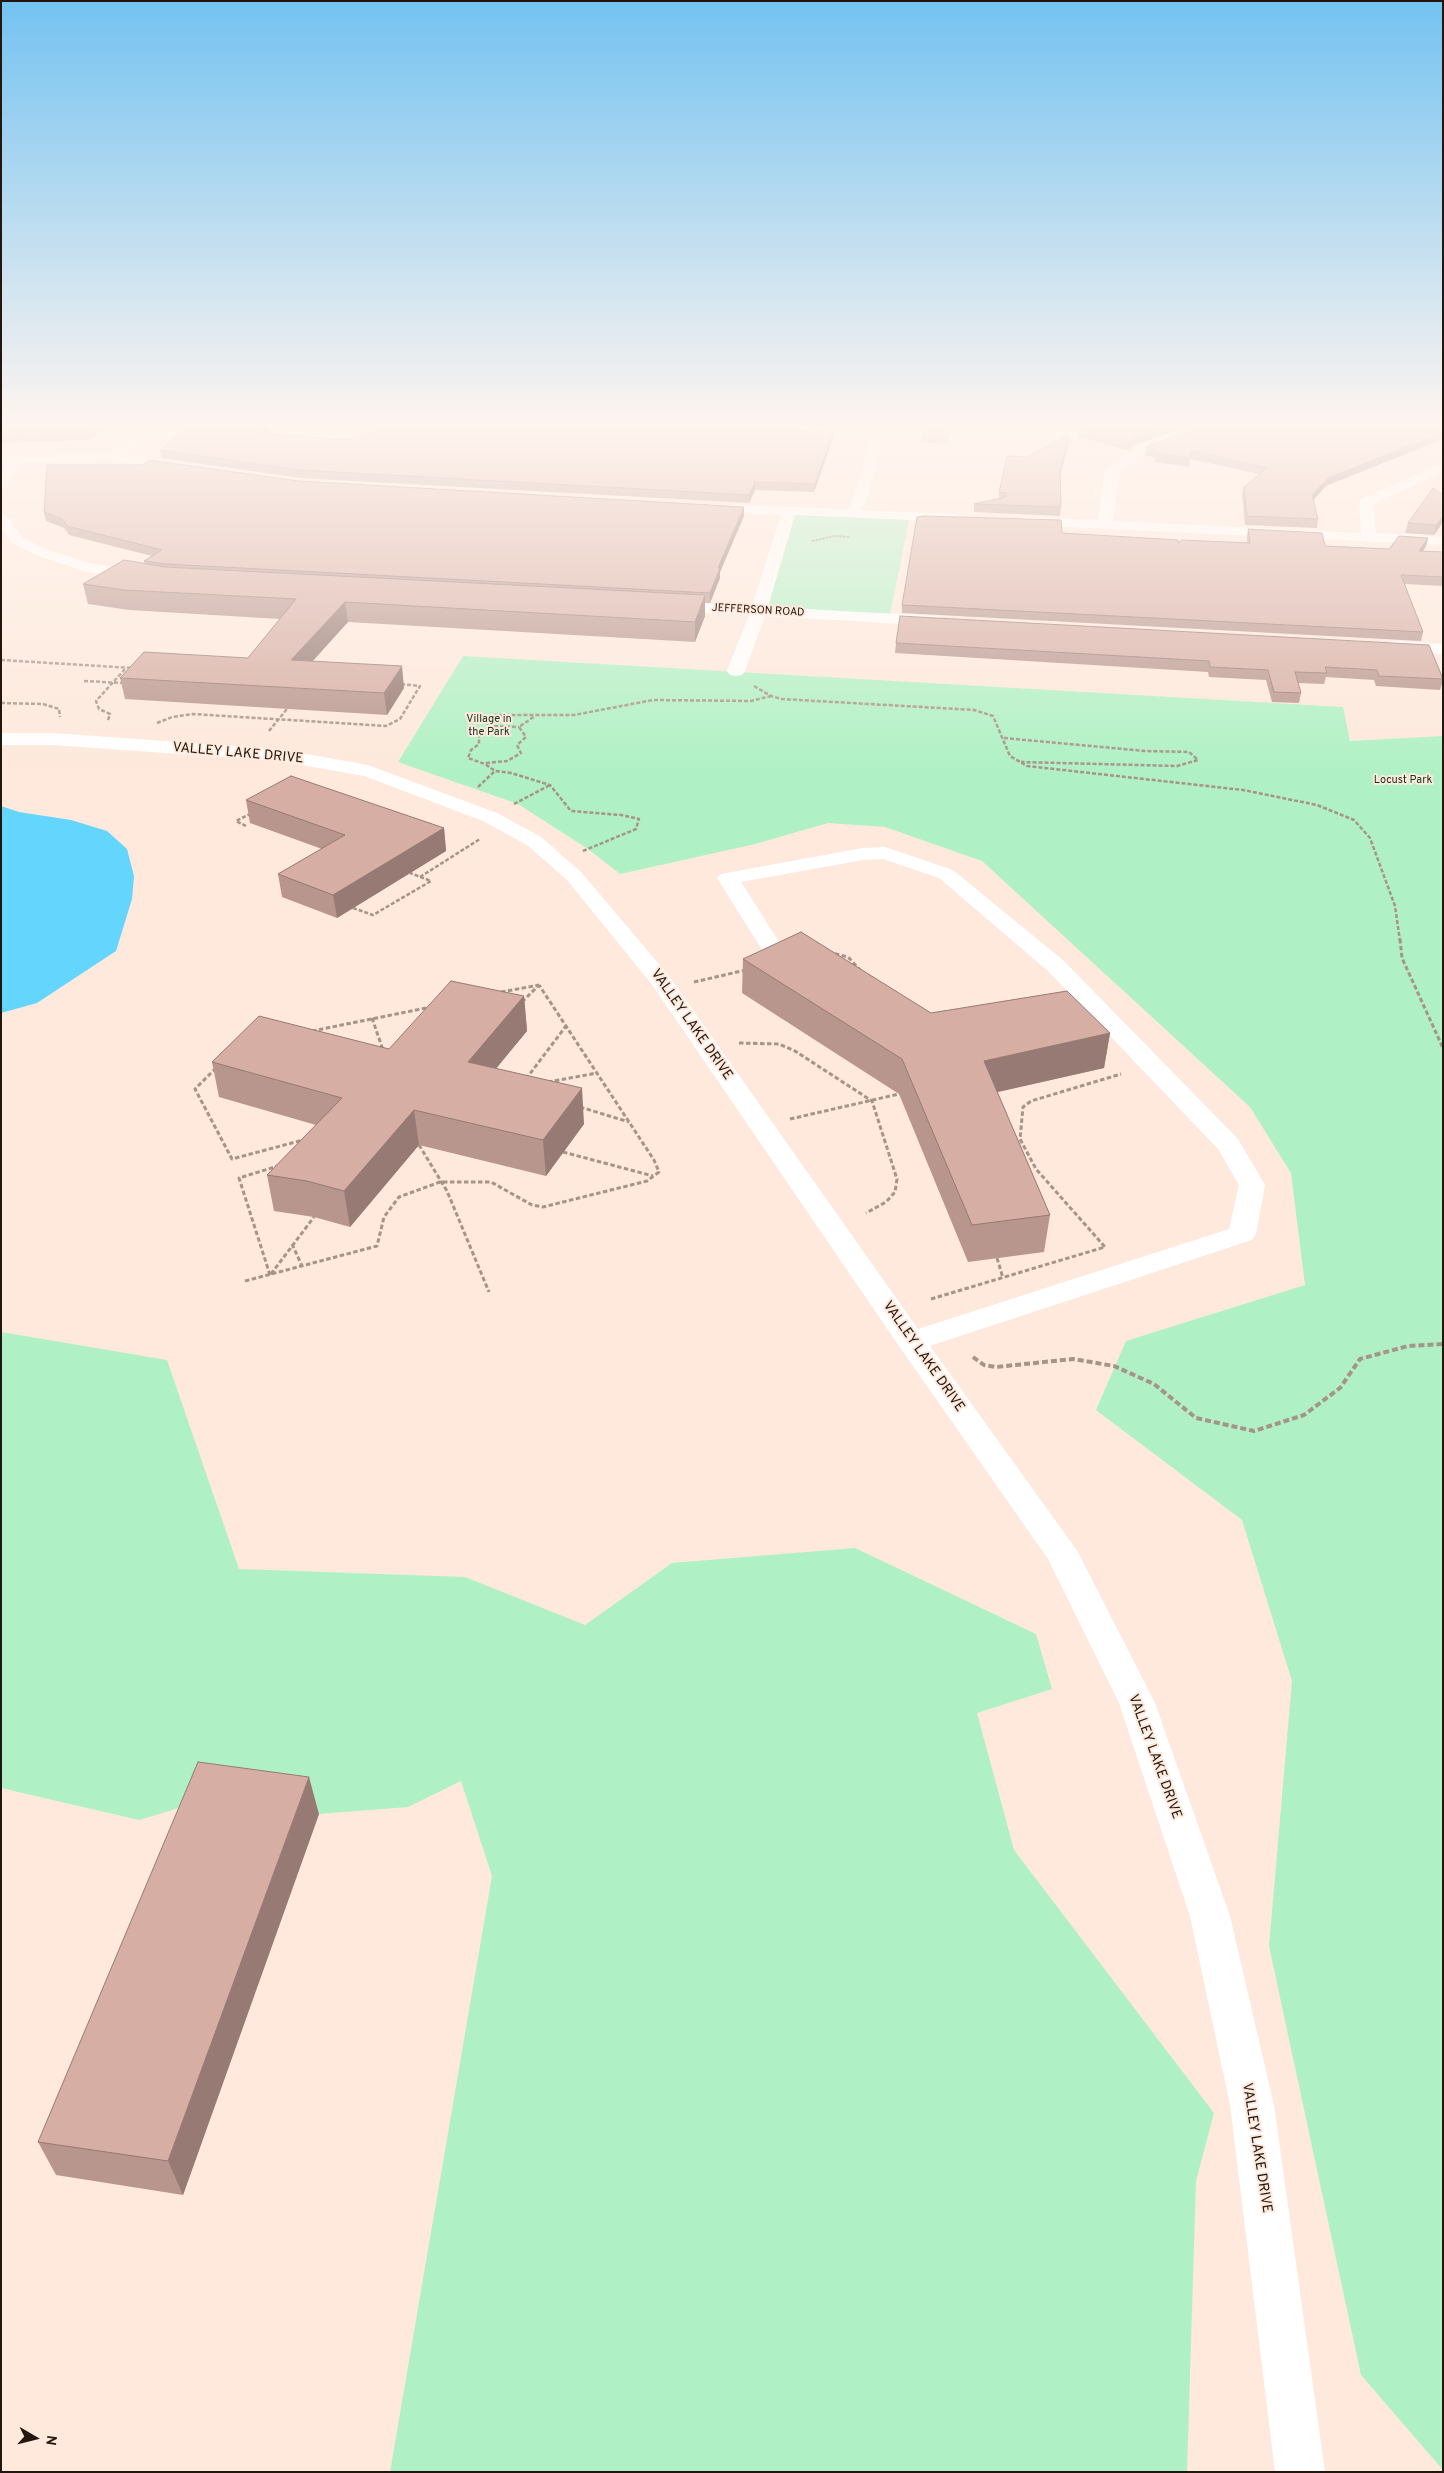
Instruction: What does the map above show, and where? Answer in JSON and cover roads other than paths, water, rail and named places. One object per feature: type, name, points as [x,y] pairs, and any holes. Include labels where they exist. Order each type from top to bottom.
[{"type":"street","points":[[21,543],[46,554],[96,569],[162,579]]},
{"type":"street","points":[[736,671],[759,611],[779,543]]},
{"type":"street","name":"JEFFERSON ROAD","points":[[651,606],[948,622]]},
{"type":"street","points":[[1374,645],[1443,649]]},
{"type":"street","name":"VALLEY LAKE DRIVE","points":[[1,739],[52,739],[279,755],[368,770],[490,817],[534,841],[574,876],[661,981],[912,1342],[1061,1552],[1137,1704],[1207,1907],[1252,2106],[1300,2472]]},
{"type":"street","points":[[775,953],[728,878],[863,854],[885,853],[946,874],[1056,966],[1229,1145],[1252,1185],[1242,1234],[912,1342]]},
{"type":"water","points":[[1,806],[19,812],[71,820],[107,831],[127,849],[134,876],[132,899],[116,951],[37,1003],[1,1013]]},
{"type":"park label","name":"Village in the Park","points":[[489,726]]},
{"type":"park label","name":"Locust Park","points":[[1403,781]]}]
